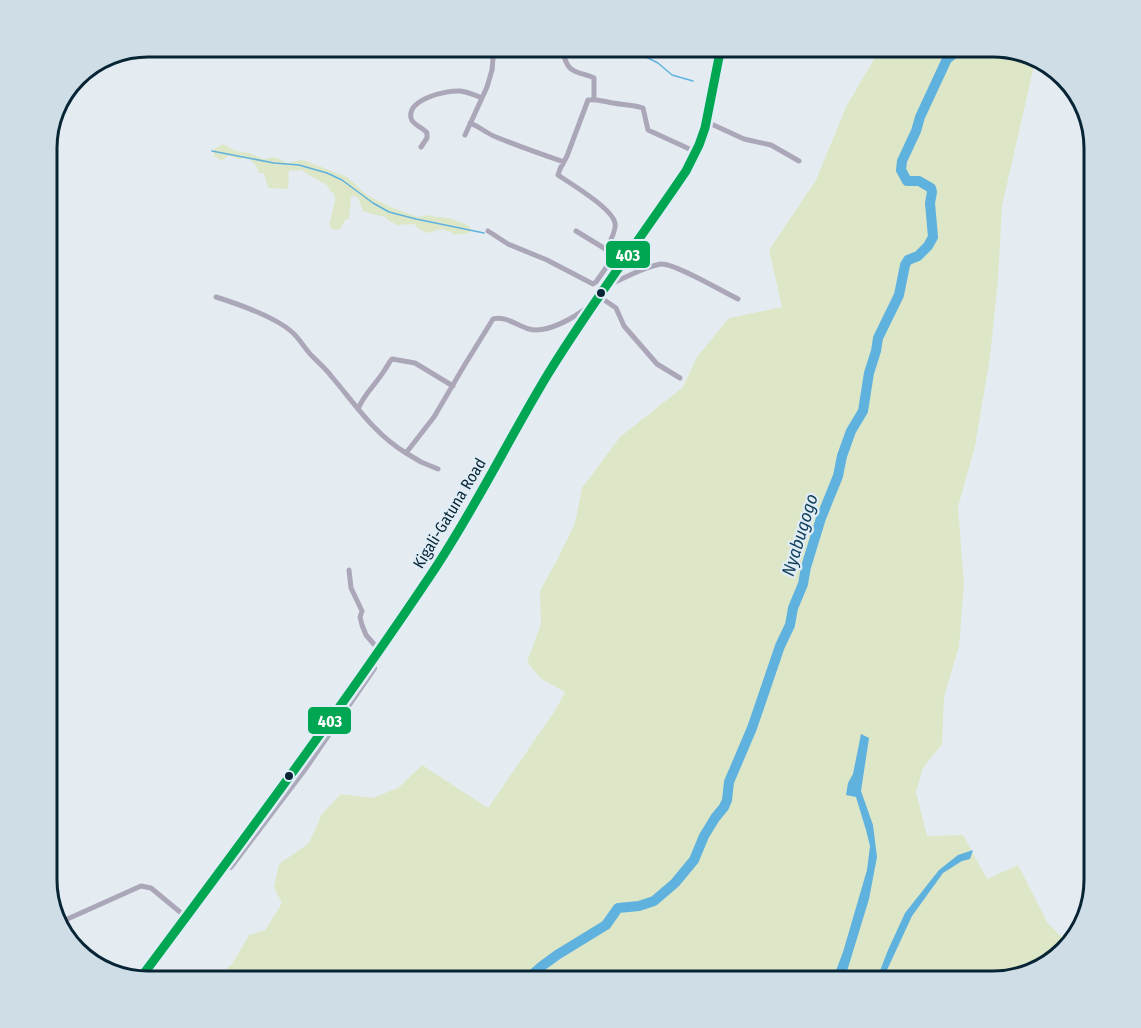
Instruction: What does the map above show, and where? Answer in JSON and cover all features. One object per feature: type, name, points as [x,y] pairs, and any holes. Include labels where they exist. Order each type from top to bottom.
[{"type":"highway","name":"Kigali-Gatuna Road","points":[[152,971],[305,767],[375,665],[469,514],[537,392],[682,176],[696,152],[707,122],[719,57]]},
{"type":"highway","name":"Kigali-Gatuna Road","points":[[146,971],[295,770],[422,588]]},
{"type":"street","points":[[465,135],[488,87],[493,57]]},
{"type":"street","points":[[564,57],[570,69],[594,78],[594,99]]},
{"type":"street","points":[[421,147],[428,133],[411,118],[416,103],[449,92],[472,94],[482,98]]},
{"type":"street","points":[[606,250],[616,227],[613,218],[595,200],[558,175],[578,130],[588,100],[594,99],[643,108],[648,130],[696,152]]},
{"type":"street","points":[[707,122],[744,139],[771,145],[799,161]]},
{"type":"street","points":[[470,123],[501,139],[542,156],[564,162]]},
{"type":"street","points":[[488,231],[508,244],[538,255],[592,284],[596,282],[617,252]]},
{"type":"street","points":[[576,231],[612,253],[633,249]]},
{"type":"street","points":[[607,286],[663,264],[675,267],[738,299]]},
{"type":"street","points":[[216,297],[255,312],[291,330],[384,436],[406,453],[438,469]]},
{"type":"street","points":[[406,453],[434,417],[496,317],[535,330],[576,316],[600,297],[616,308],[624,327],[657,364],[680,378]]},
{"type":"street","points":[[358,409],[392,359],[415,363],[453,386]]},
{"type":"street","points":[[349,570],[351,588],[362,611],[360,617],[362,625],[379,650]]},
{"type":"street","points":[[66,919],[141,886],[151,888],[186,917]]},
{"type":"green space","points":[[875,57],[993,57],[1010,59],[1034,67],[1002,206],[990,357],[975,446],[958,507],[964,584],[959,646],[944,697],[942,744],[923,768],[916,792],[927,836],[963,835],[987,879],[1018,865],[1047,922],[1062,938],[1043,956],[1028,964],[993,971],[224,971],[232,964],[249,935],[265,930],[282,903],[274,887],[279,864],[309,843],[322,814],[341,794],[372,798],[398,788],[422,765],[488,808],[556,709],[565,692],[540,678],[527,662],[541,624],[540,591],[575,523],[582,488],[620,437],[683,387],[697,357],[729,318],[782,307],[769,250],[816,180],[846,107]]},
{"type":"green space","points":[[223,144],[236,151],[264,159],[275,157],[288,163],[306,161],[347,177],[367,195],[390,207],[418,217],[428,215],[449,218],[470,226],[471,231],[455,235],[444,230],[427,233],[414,224],[397,225],[385,217],[363,211],[358,198],[353,196],[349,219],[345,220],[340,229],[334,230],[329,226],[335,200],[334,194],[327,185],[301,170],[289,171],[288,189],[268,188],[264,173],[259,173],[256,165],[250,160],[229,156],[222,161],[214,156],[214,149]]},
{"type":"water","points":[[861,734],[869,738],[861,791],[873,825],[877,857],[869,899],[847,971],[836,971],[867,870],[870,846],[856,797],[846,795],[848,783],[853,774]]},
{"type":"water","points":[[973,850],[970,859],[962,861],[943,873],[912,916],[887,971],[880,971],[905,913],[939,870],[958,855]]},
{"type":"waterway","points":[[646,57],[658,63],[672,75],[693,81]]},
{"type":"waterway","name":"Nyabugogo","points":[[536,971],[557,955],[606,925],[618,908],[639,906],[654,901],[675,883],[694,860],[704,836],[724,807],[729,782],[752,728],[780,646],[790,625],[793,608],[803,584],[821,518],[838,476],[842,456],[851,431],[863,411],[878,338],[899,295],[905,265],[908,260],[918,256],[933,237],[931,188],[919,181],[907,181],[901,170],[902,161],[920,117],[950,57]]},
{"type":"waterway","points":[[212,151],[274,163],[299,165],[327,173],[342,180],[389,212],[484,233]]},
{"type":"transit line","name":"403","points":[[146,971],[325,728],[397,625],[463,524],[564,348],[686,171],[705,128],[719,57]]}]
